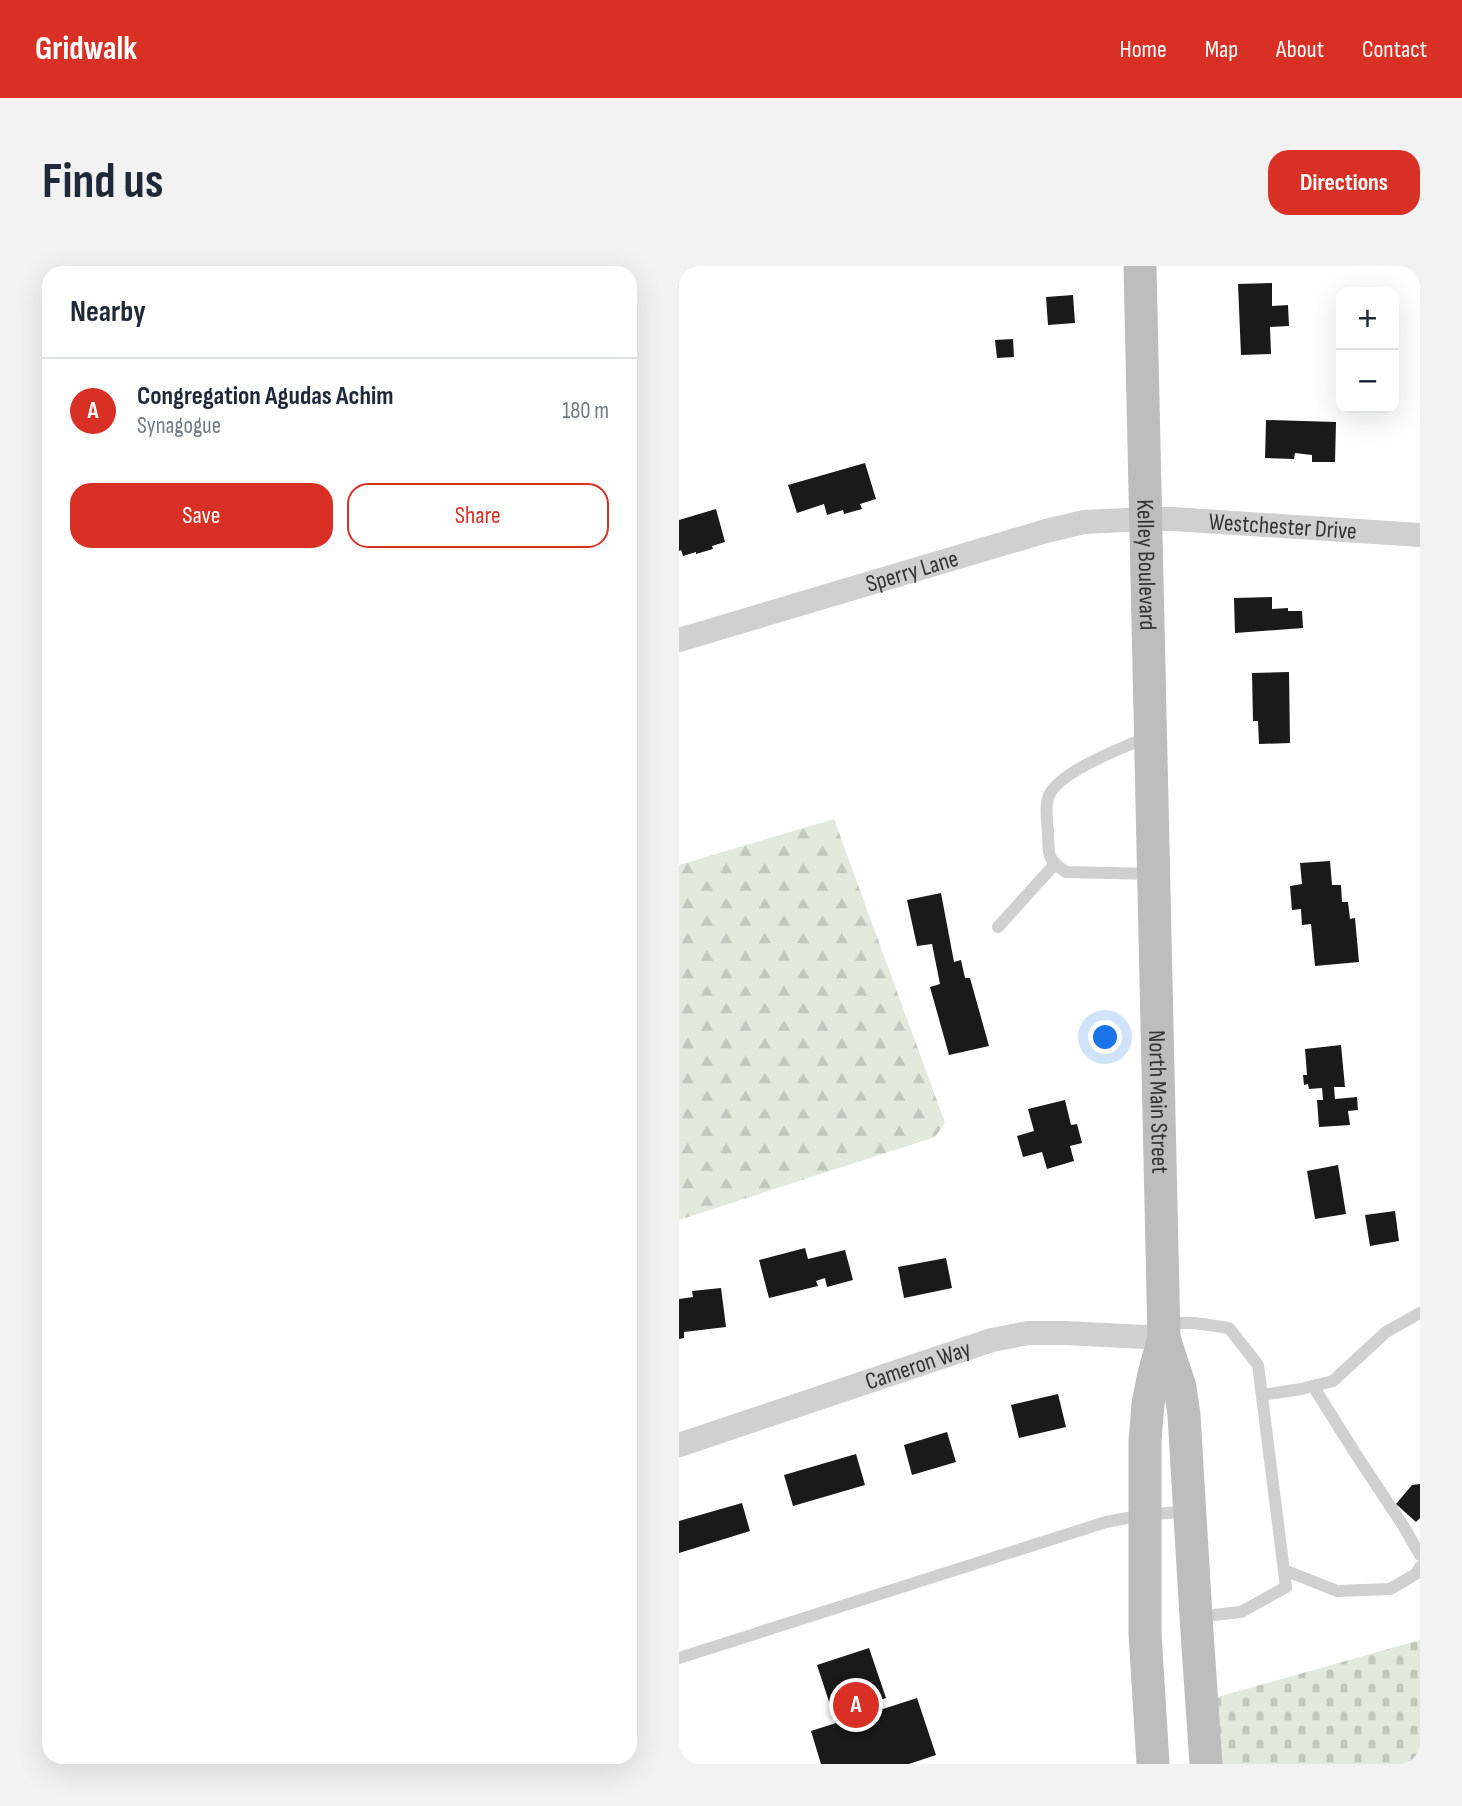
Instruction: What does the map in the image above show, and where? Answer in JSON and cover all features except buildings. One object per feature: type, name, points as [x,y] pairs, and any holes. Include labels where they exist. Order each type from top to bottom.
[{"type":"main road","name":"Kelley Boulevard","points":[[1140,266],[1154,870]]},
{"type":"main road","name":"North Main Street","points":[[1154,870],[1164,1330],[1180,1387],[1184,1415],[1206,1764]]},
{"type":"main road","name":"North Main Street","points":[[1151,1759],[1145,1633],[1145,1441],[1153,1374],[1164,1330]]},
{"type":"street","name":"Westchester Drive","points":[[1147,519],[1420,535]]},
{"type":"street","name":"Sperry Lane","points":[[679,640],[1046,531],[1084,522],[1147,519]]},
{"type":"street","name":"Cameron Way","points":[[679,1445],[992,1340],[1028,1333],[1164,1330]]},
{"type":"lane","points":[[1151,735],[1095,759],[1056,785],[1048,797],[1047,812],[1049,858],[1066,872],[1154,870]]},
{"type":"lane","points":[[998,927],[1054,864]]},
{"type":"lane","points":[[1262,1395],[1333,1381],[1386,1332],[1420,1313]]},
{"type":"lane","points":[[1164,1330],[1195,1323],[1229,1328],[1258,1365],[1286,1587],[1241,1612],[1196,1617]]},
{"type":"lane","points":[[1313,1386],[1420,1555]]},
{"type":"lane","points":[[679,1658],[1106,1522],[1190,1511]]},
{"type":"lane","points":[[1284,1570],[1337,1591],[1390,1589],[1416,1574],[1420,1567]]},
{"type":"green space","points":[[834,819],[945,1123],[935,1137],[679,1220],[679,865]]},
{"type":"green space","points":[[1420,1640],[1420,1764],[1218,1764],[1214,1698]]},
{"type":"place","name":"Congregation Agudas Achim","points":[[856,1705]]}]
